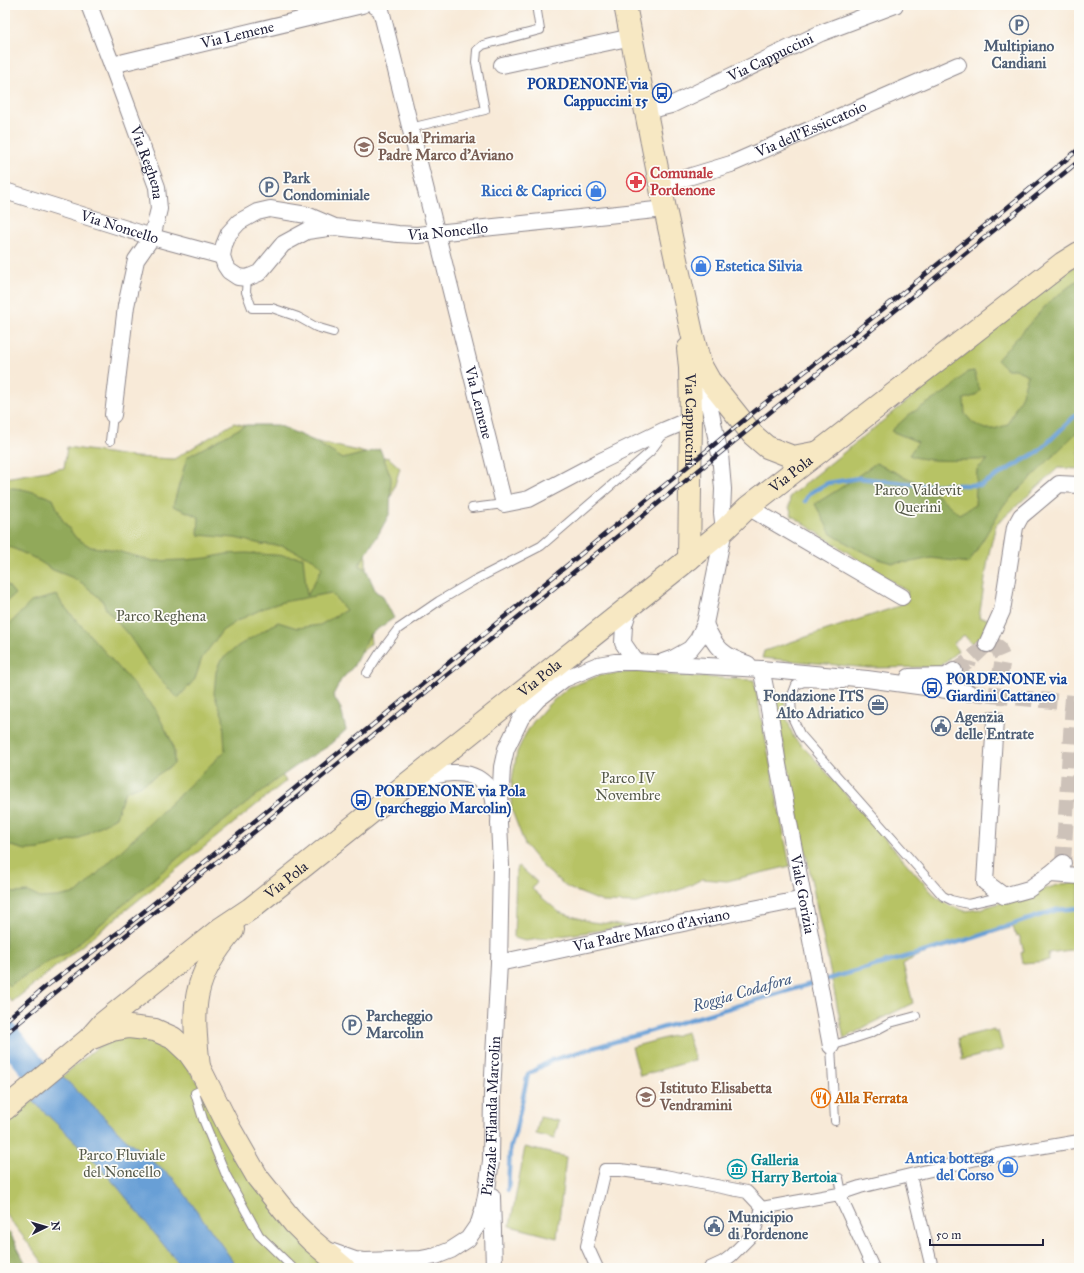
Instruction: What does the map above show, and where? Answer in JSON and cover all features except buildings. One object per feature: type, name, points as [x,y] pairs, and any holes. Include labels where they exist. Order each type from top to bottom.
[{"type":"main road","name":"Via Cappuccini","points":[[625,5],[680,281],[700,364],[709,380],[753,435],[767,447],[793,457],[820,452]]},
{"type":"main road","name":"Via Pola","points":[[5,1109],[81,1046],[103,1023],[220,929],[250,909],[403,788],[689,559],[724,530],[748,507],[1063,263],[1079,253]]},
{"type":"main road","name":"Via Cappuccini","points":[[680,281],[690,367],[691,419],[689,559]]},
{"type":"main road","points":[[198,1066],[194,1012],[201,979],[208,964],[220,945],[250,909]]},
{"type":"main road","points":[[81,1046],[112,1030],[129,1027],[155,1030],[173,1038],[189,1052],[198,1066],[243,1154],[258,1178],[290,1218],[311,1240],[344,1268]]},
{"type":"street","name":"Via Reghena","points":[[89,5],[157,187],[159,209],[152,237],[136,260],[126,306],[113,415]]},
{"type":"street","name":"Via Lemene","points":[[112,65],[362,5]]},
{"type":"street","name":"Via Lemene","points":[[374,5],[381,10],[504,504]]},
{"type":"street","name":"Via Cappuccini","points":[[647,111],[671,106],[821,33],[895,5]]},
{"type":"street","points":[[502,65],[632,37]]},
{"type":"street","name":"Via dell'Essiccatoio","points":[[661,184],[731,164],[958,65]]},
{"type":"street","name":"Via Noncello","points":[[5,191],[152,237],[222,256]]},
{"type":"street","points":[[247,278],[238,276],[229,271],[225,266],[222,256],[224,245],[229,233],[239,222],[258,212],[270,209],[307,215],[335,228]]},
{"type":"street","name":"Via Noncello","points":[[247,278],[258,273],[283,244],[307,231],[335,228],[398,234],[436,233],[665,209]]},
{"type":"street","name":"Via Cappuccini","points":[[658,663],[674,658],[690,649],[698,639],[705,624],[724,530],[720,454],[700,364]]},
{"type":"street","points":[[504,504],[529,498],[665,430],[691,419]]},
{"type":"street","points":[[987,644],[1002,611],[1015,527],[1021,516],[1059,484],[1079,485]]},
{"type":"street","points":[[748,507],[902,597]]},
{"type":"street","points":[[630,606],[624,625],[623,643],[636,662]]},
{"type":"street","points":[[705,624],[712,641],[721,650],[730,657],[761,669],[867,679],[967,691]]},
{"type":"street","name":"Piazzale Filanda Marcolin","points":[[311,1240],[346,1258],[355,1260],[421,1259],[436,1256],[452,1250],[468,1239],[479,1223],[486,1196],[491,1161],[492,1094],[499,963],[501,865],[499,823],[502,767],[506,749],[521,718],[538,699],[564,679],[598,665],[615,662],[636,662],[761,669]]},
{"type":"street","name":"Viale Gorizia","points":[[761,669],[831,1046]]},
{"type":"street","points":[[867,679],[946,676],[954,671]]},
{"type":"street","points":[[994,720],[985,882],[1004,896],[1029,889],[1063,863]]},
{"type":"street","name":"Piazzale Filanda Marcolin","points":[[403,788],[425,778],[439,774],[469,774],[481,780],[492,791],[499,823]]},
{"type":"street","points":[[1050,874],[1079,876]]},
{"type":"street","name":"Via Padre Marco d'Aviano","points":[[499,963],[804,899]]},
{"type":"street","points":[[762,1208],[841,1193],[860,1187],[985,1157],[1079,1140]]},
{"type":"street","points":[[491,1161],[494,1268]]},
{"type":"street","points":[[597,1268],[587,1246],[606,1170],[620,1170],[665,1176],[746,1192],[762,1208]]},
{"type":"street","points":[[910,1176],[932,1268]]},
{"type":"street","points":[[841,1193],[873,1268]]},
{"type":"street","points":[[710,1268],[723,1262],[731,1256],[754,1233],[762,1208]]},
{"type":"lane","points":[[410,128],[485,110],[476,62],[478,50],[483,45],[540,30],[536,5]]},
{"type":"lane","points":[[247,278],[246,292],[252,308],[272,308],[298,317],[316,327],[332,332]]},
{"type":"lane","name":"Via Reghena","points":[[110,442],[113,415]]},
{"type":"lane","points":[[367,673],[398,629],[439,601],[473,581],[513,562],[541,546],[650,452],[665,430]]},
{"type":"lane","points":[[472,508],[504,504]]},
{"type":"lane","points":[[867,679],[839,684],[804,682],[796,686],[791,698],[792,717],[800,734],[943,896],[951,900],[968,904],[1004,896]]},
{"type":"lane","points":[[831,1046],[871,1033],[890,1023],[916,1016]]},
{"type":"lane","name":"Viale Gorizia","points":[[831,1046],[835,1121]]},
{"type":"lane","points":[[209,1087],[195,1093],[203,1119],[226,1175],[260,1234],[293,1268]]},
{"type":"lane","points":[[839,1178],[841,1193]]},
{"type":"green space","name":"Parco Valdevit Querini","points":[[1079,262],[1079,469],[1058,468],[996,525],[989,553],[979,618],[993,619],[987,631],[972,644],[964,635],[953,644],[958,651],[939,667],[869,668],[762,658],[764,651],[899,606],[908,592],[792,516],[789,507],[790,496]]},
{"type":"green space","points":[[1079,279],[1079,430],[1003,506],[969,563],[931,558],[912,562],[893,563],[881,560],[857,549],[831,534],[815,504],[876,463],[922,485],[941,498],[959,514],[975,505],[977,469],[988,460],[937,460],[917,458],[909,455],[918,442],[891,431],[910,414],[952,388],[967,372],[974,371],[980,391],[975,396],[964,399],[965,414],[973,423],[985,429],[994,429],[1007,425],[1021,397],[1028,375],[1015,369],[1006,369],[997,360],[1049,302]]},
{"type":"green space","name":"Parco Reghena","points":[[234,423],[389,458],[400,468],[384,520],[366,530],[366,588],[371,644],[352,660],[267,753],[286,781],[12,1002],[5,994],[5,478],[64,468],[67,447],[135,457],[174,459]]},
{"type":"green space","points":[[246,425],[278,425],[314,441],[343,459],[380,449],[391,477],[390,513],[359,565],[366,569],[376,592],[382,595],[394,618],[370,634],[353,667],[341,680],[333,695],[341,709],[346,730],[327,747],[276,780],[185,852],[67,953],[48,961],[9,986],[5,981],[5,889],[15,893],[28,892],[40,898],[57,897],[77,893],[225,751],[223,717],[214,694],[216,672],[220,661],[238,646],[278,622],[297,628],[320,625],[346,610],[331,593],[283,602],[264,608],[237,621],[222,631],[202,658],[195,679],[178,698],[162,682],[148,664],[130,637],[106,609],[102,600],[82,583],[53,570],[34,558],[5,546],[5,488],[23,489],[53,499],[62,519],[76,538],[91,547],[110,549],[153,561],[185,560],[207,558],[226,554],[246,553],[303,557],[307,596],[322,568],[313,559],[283,546],[261,544],[235,538],[198,535],[199,517],[173,506],[187,457]]},
{"type":"green space","points":[[5,582],[15,594],[5,603]]},
{"type":"green space","points":[[57,595],[62,604],[154,707],[171,740],[174,752],[174,764],[142,785],[128,790],[124,794],[116,817],[78,839],[40,849],[26,850],[11,846],[5,847],[5,629],[31,602]]},
{"type":"green space","name":"Parco IV Novembre","points":[[644,671],[670,675],[754,680],[790,866],[727,881],[702,879],[685,888],[636,903],[603,902],[568,888],[543,867],[525,845],[511,808],[512,780],[517,752],[533,722],[549,704],[569,687],[601,675]]},
{"type":"green space","points":[[774,698],[784,699],[787,719],[794,738],[814,758],[936,897],[949,905],[965,911],[980,909],[1061,884],[1079,882],[1079,955],[1071,950],[1048,953],[1049,961],[1023,963],[1021,953],[1024,951],[1019,935],[1016,936],[1013,927],[917,956],[903,964],[913,1003],[870,1024],[844,1039]]},
{"type":"green space","points":[[519,866],[537,882],[532,889],[559,912],[591,922],[631,926],[525,941],[514,938],[516,869]]},
{"type":"green space","points":[[994,1029],[995,1033],[998,1031],[1003,1050],[962,1060],[958,1038]]},
{"type":"green space","points":[[687,1032],[695,1060],[640,1076],[632,1047]]},
{"type":"green space","name":"Parco Fluviale del Noncello","points":[[132,1034],[153,1037],[173,1048],[331,1268],[47,1268],[5,1213],[5,1126],[17,1114],[94,1050],[111,1039]]},
{"type":"green space","points":[[540,1117],[559,1121],[554,1139],[536,1134]]},
{"type":"green space","points":[[525,1147],[566,1157],[557,1238],[510,1226]]},
{"type":"green space","points":[[5,1231],[10,1233],[27,1266],[34,1268],[5,1268]]},
{"type":"water","points":[[62,1076],[126,1139],[174,1179],[238,1268],[182,1268],[120,1190],[90,1156],[33,1101]]},
{"type":"waterway","points":[[805,501],[810,493],[828,483],[859,478],[922,485],[981,485],[1039,451],[1079,412]]},
{"type":"waterway","name":"Roggia Codafora","points":[[508,1190],[510,1149],[528,1074],[552,1060],[973,938],[1056,910],[1079,908]]},
{"type":"waterway","points":[[5,1034],[59,1098]]},
{"type":"tunnel","points":[[954,671],[969,661],[987,644],[998,647],[1003,659],[996,696],[995,720]]},
{"type":"tunnel","points":[[966,688],[964,677],[969,661]]},
{"type":"tunnel","points":[[969,693],[1073,703]]},
{"type":"tunnel","points":[[1063,863],[1073,703]]},
{"type":"railway","points":[[5,1021],[44,988],[120,931],[755,411],[851,335],[1079,149]]},
{"type":"railway","points":[[5,1034],[1079,161]]},
{"type":"place","name":"Multipiano Candiani","points":[[1019,25]]},
{"type":"place","name":"PORDENONE via Cappuccini 15","points":[[662,93]]},
{"type":"place","name":"Scuola Primaria Padre Marco d'Aviano","points":[[364,147]]},
{"type":"place","name":"Comunale Pordenone","points":[[636,182]]},
{"type":"place","name":"Park Condominiale","points":[[269,187]]},
{"type":"place","name":"Ricci & Capricci","points":[[596,191]]},
{"type":"place","name":"Estetica Silvia","points":[[701,266]]},
{"type":"place","name":"PORDENONE via Giardini Cattaneo","points":[[932,688]]},
{"type":"place","name":"Fondazione ITS Alto Adriatico","points":[[878,705]]},
{"type":"place","name":"Agenzia delle Entrate","points":[[941,726]]},
{"type":"place","name":"PORDENONE via Pola (parcheggio Marcolin)","points":[[361,800]]},
{"type":"place","name":"Parcheggio Marcolin","points":[[352,1025]]},
{"type":"place","name":"Istituto Elisabetta Vendramini","points":[[646,1097]]},
{"type":"place","name":"Alla Ferrata","points":[[821,1098]]},
{"type":"place","name":"Antica bottega del Corso","points":[[1008,1167]]},
{"type":"place","name":"Galleria Harry Bertoia","points":[[737,1169]]},
{"type":"place","name":"Municipio di Pordenone","points":[[714,1226]]}]
